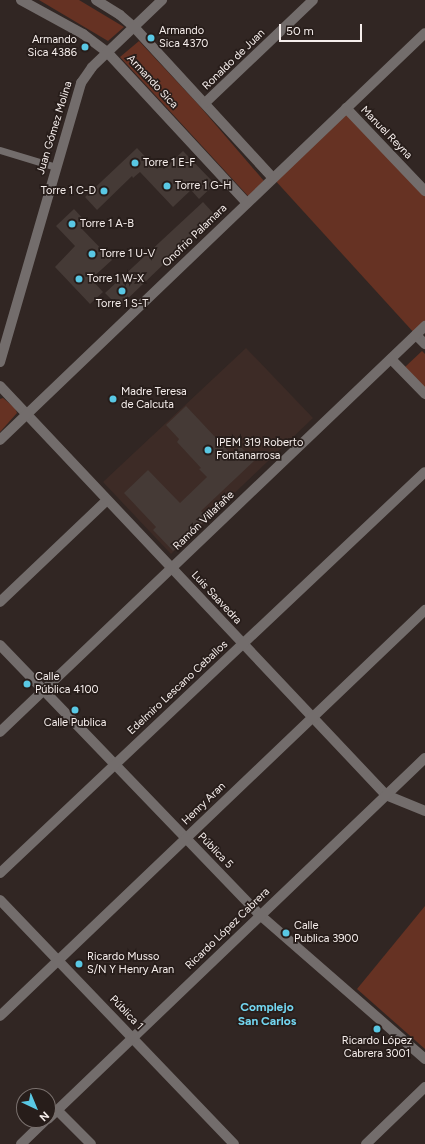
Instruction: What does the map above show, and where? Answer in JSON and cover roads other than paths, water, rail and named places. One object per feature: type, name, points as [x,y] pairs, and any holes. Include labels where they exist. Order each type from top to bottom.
[{"type":"street","name":"Armando Sica","points":[[21,0],[83,34],[107,52],[247,203]]},
{"type":"street","points":[[96,0],[120,15],[134,27],[274,178]]},
{"type":"street","name":"Juan Gómez Molina","points":[[0,362],[81,82],[92,66],[162,0]]},
{"type":"street","name":"Ronaldo de Juan","points":[[205,104],[313,0]]},
{"type":"street","name":"Onofrio Palamara","points":[[0,440],[425,33]]},
{"type":"street","name":"Manuel Reyna","points":[[346,108],[424,188]]},
{"type":"street","name":"Ramón Villafañe","points":[[0,732],[425,326]]},
{"type":"street","points":[[416,335],[425,344]]},
{"type":"street","points":[[391,359],[425,394]]},
{"type":"street","name":"Luis Saavedra","points":[[0,386],[386,795],[425,811]]},
{"type":"street","name":"Edelmiro Lescano Ceballos","points":[[0,873],[425,472]]},
{"type":"street","points":[[0,602],[107,500]]},
{"type":"street","name":"Henry Aran","points":[[0,1016],[425,610]]},
{"type":"street","name":"Pública 5","points":[[0,645],[260,916],[425,1059]]},
{"type":"street","name":"Ricardo López Cabrera","points":[[57,1110],[425,758]]},
{"type":"street","name":"Pública 1","points":[[0,900],[234,1144]]},
{"type":"street","points":[[366,1144],[425,1088]]},
{"type":"street","points":[[57,1110],[90,1144]]},
{"type":"street","name":"Ricardo López Cabrera","points":[[21,1144],[38,1128]]},
{"type":"lane","points":[[0,150],[56,167]]},
{"type":"place","name":"Armando Sica 4370","points":[[151,38]]},
{"type":"place","name":"Armando Sica 4386","points":[[85,47]]},
{"type":"place","name":"Torre 1 E-F","points":[[135,163]]},
{"type":"place","name":"Torre 1 G-H","points":[[167,186]]},
{"type":"place","name":"Torre 1 C-D","points":[[104,191]]},
{"type":"place","name":"Torre 1 A-B","points":[[72,224]]},
{"type":"place","name":"Torre 1 U-V","points":[[92,254]]},
{"type":"place","name":"Torre 1 W-X","points":[[79,279]]},
{"type":"place","name":"Torre 1 S-T","points":[[122,291]]},
{"type":"place","name":"Madre Teresa de Calcuta","points":[[113,399]]},
{"type":"place","name":"IPEM 319 Roberto Fontanarrosa","points":[[208,450]]},
{"type":"place","name":"Calle Pública 4100","points":[[27,684]]},
{"type":"place","name":"Calle Publica","points":[[75,710]]},
{"type":"place","name":"Calle Publica 3900","points":[[286,933]]},
{"type":"place","name":"Ricardo Musso S/N Y Henry Aran","points":[[79,964]]},
{"type":"place","name":"Ricardo López Cabrera 3001","points":[[377,1029]]},
{"type":"district","name":"Complejo San Carlos","points":[[267,1015]]}]
